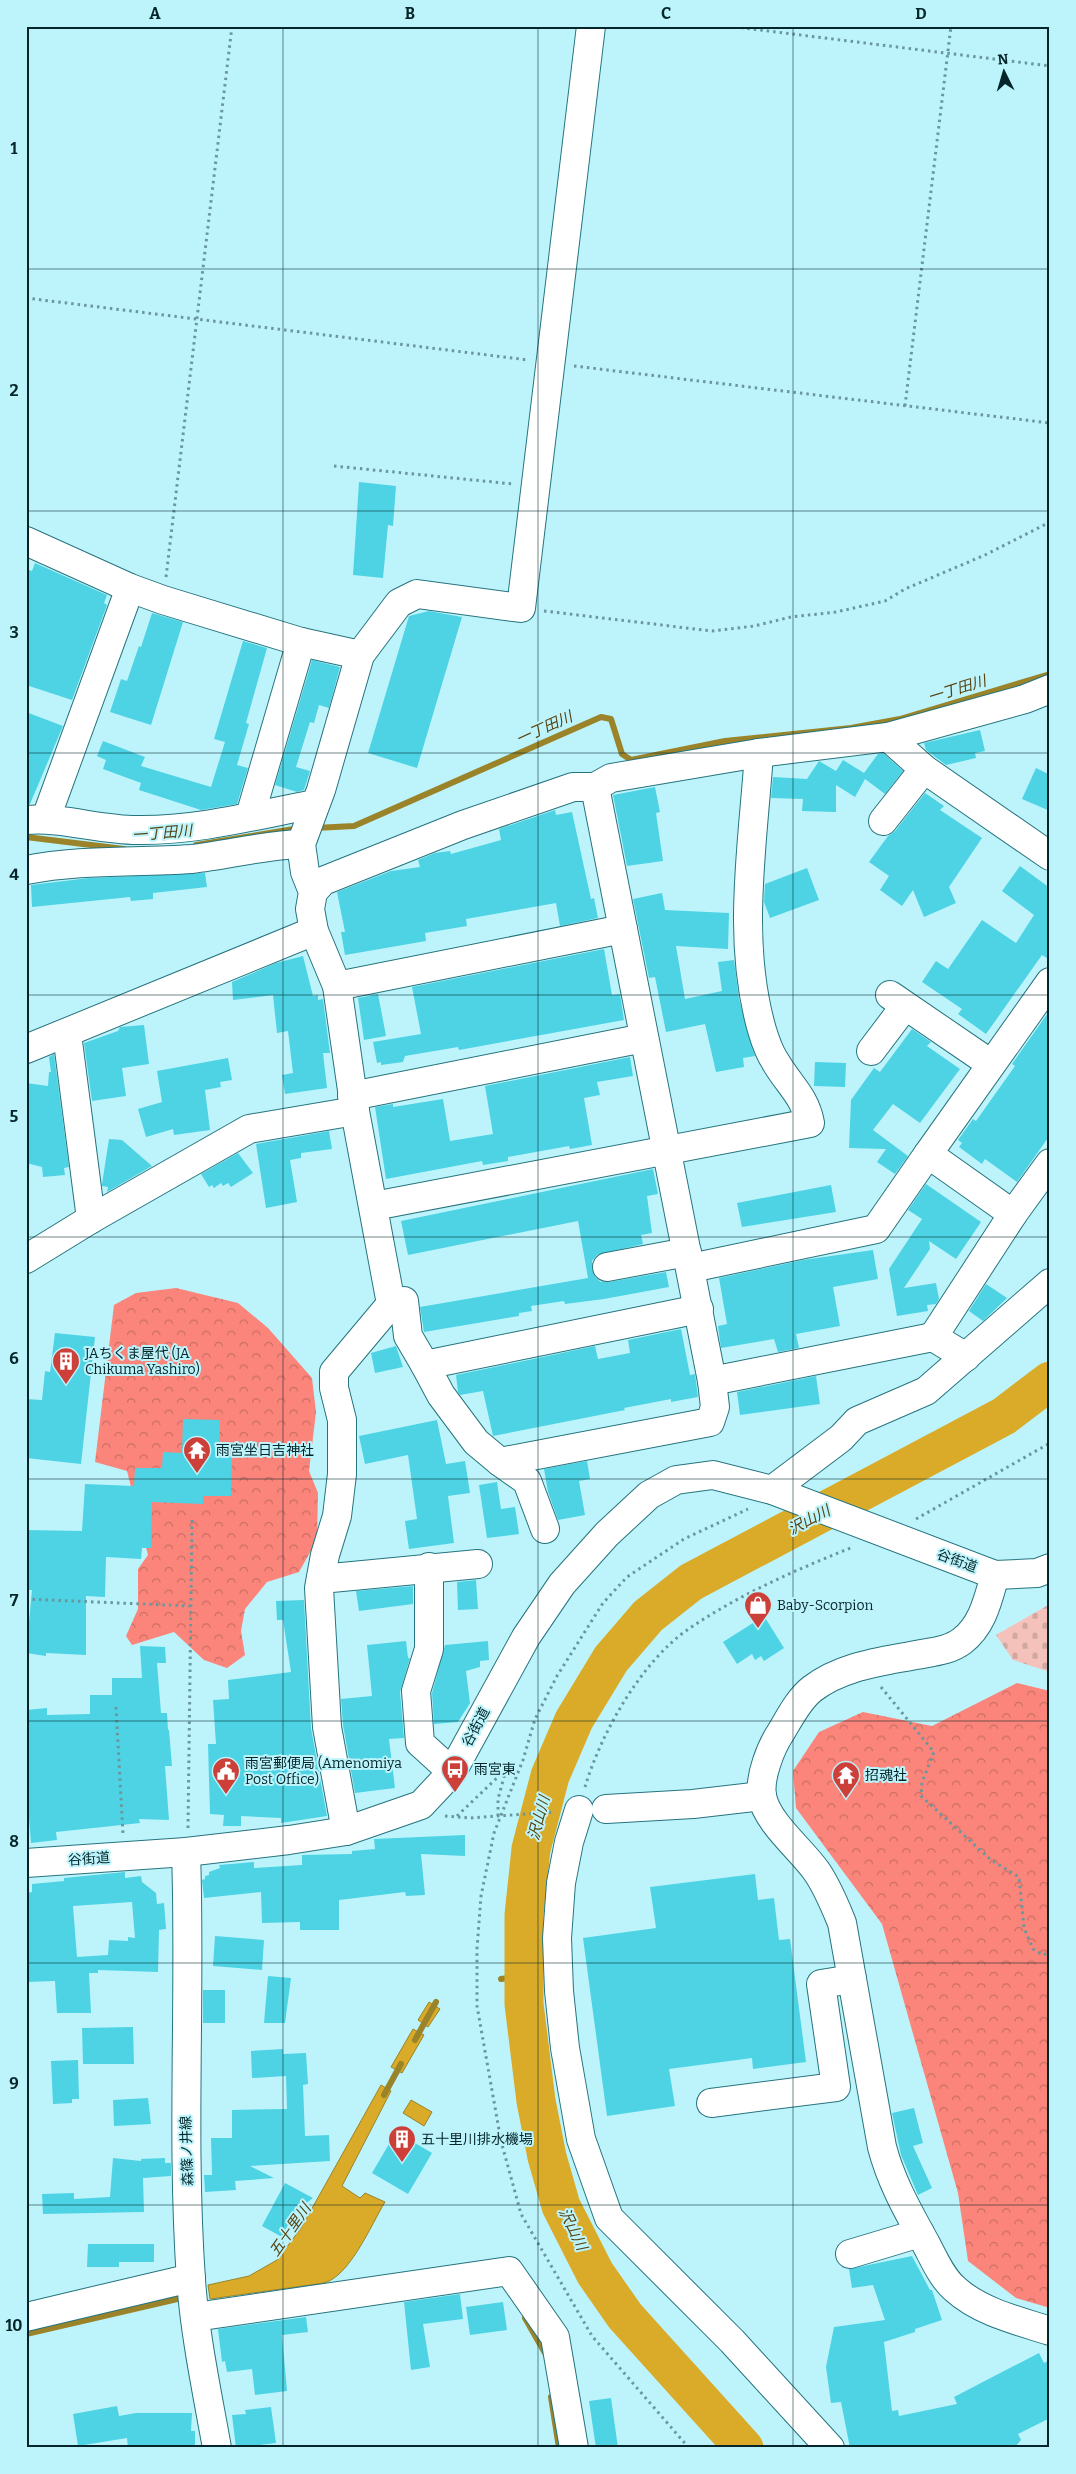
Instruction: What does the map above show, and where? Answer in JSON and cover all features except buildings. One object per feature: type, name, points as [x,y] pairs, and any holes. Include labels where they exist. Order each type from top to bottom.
[{"type":"street","points":[[391,1304],[354,1103],[337,986],[314,932],[310,909],[313,892],[305,872],[308,826],[360,655],[399,603],[417,594],[521,608],[591,26]]},
{"type":"street","points":[[27,542],[130,588],[163,600],[301,642],[360,655]]},
{"type":"street","points":[[130,588],[36,819],[135,830],[184,829],[250,816],[308,826]]},
{"type":"street","points":[[250,816],[301,642]]},
{"type":"street","points":[[313,892],[323,881],[463,825],[573,787],[595,787],[611,778],[759,753],[888,737],[1025,698],[1050,689]]},
{"type":"street","points":[[888,737],[924,768],[1050,856]]},
{"type":"street","points":[[374,1206],[810,1124],[807,1108],[801,1097],[774,1060],[762,1030],[753,989],[747,941],[759,753]]},
{"type":"street","points":[[883,821],[924,768]]},
{"type":"street","points":[[500,1462],[710,1422],[716,1407],[699,1309],[595,787]]},
{"type":"street","points":[[26,870],[50,865],[94,862],[192,859],[280,844],[308,826]]},
{"type":"street","points":[[337,986],[623,929]]},
{"type":"street","points":[[26,1049],[67,1034],[314,932]]},
{"type":"street","points":[[607,1267],[689,1260],[876,1229],[1050,983]]},
{"type":"street","points":[[871,1051],[897,1001],[991,1064]]},
{"type":"street","points":[[67,1034],[90,1219]]},
{"type":"street","points":[[26,1259],[90,1219],[249,1129],[354,1103],[644,1038]]},
{"type":"street","points":[[928,1154],[1013,1214]]},
{"type":"street","points":[[932,1337],[1013,1214],[1050,1163]]},
{"type":"street","points":[[779,1494],[857,1421],[926,1391],[1050,1283]]},
{"type":"street","points":[[346,1831],[327,1727],[319,1588],[336,1516],[342,1474],[342,1420],[334,1388],[334,1372],[391,1304],[404,1301],[408,1336],[441,1395],[476,1442],[500,1462],[528,1481],[545,1528]]},
{"type":"street","points":[[425,1366],[699,1309]]},
{"type":"street","points":[[712,1381],[932,1337],[966,1357]]},
{"type":"street","name":"谷街道","points":[[26,1863],[187,1845],[289,1840],[346,1831],[421,1805],[452,1772],[526,1637],[562,1584],[607,1534],[649,1494],[676,1480],[712,1475],[779,1494],[870,1536],[995,1574],[1037,1573],[1050,1568]]},
{"type":"street","points":[[321,1579],[478,1564]]},
{"type":"street","points":[[429,1568],[429,1649],[416,1691],[420,1742],[452,1772]]},
{"type":"street","points":[[995,1574],[982,1616],[961,1642],[946,1650],[863,1665],[840,1674],[812,1689],[799,1703],[775,1741],[766,1766],[762,1796],[770,1816],[817,1872],[831,1896],[842,1923],[886,2162],[920,2233],[939,2268],[954,2289],[970,2300],[1010,2319],[1050,2331]]},
{"type":"street","points":[[606,1809],[693,1804],[762,1796]]},
{"type":"street","points":[[579,1810],[569,1842],[561,1883],[557,1938],[559,1991],[565,2048],[581,2139],[609,2218],[732,2341],[830,2448]]},
{"type":"street","name":"森篠ノ井線","points":[[187,1845],[185,2071],[193,2296],[217,2448]]},
{"type":"street","points":[[711,2102],[836,2087],[821,1984],[852,1979]]},
{"type":"street","points":[[850,2254],[920,2233]]},
{"type":"street","points":[[26,2317],[193,2296],[509,2271],[555,2337],[574,2448]]},
{"type":"path","points":[[163,600],[232,26]]},
{"type":"path","points":[[728,26],[1050,66]]},
{"type":"path","points":[[905,406],[951,26]]},
{"type":"path","points":[[334,466],[536,486]]},
{"type":"path","points":[[521,608],[712,631],[754,626],[791,617],[836,612],[885,601],[905,589],[985,555],[1050,522]]},
{"type":"path","points":[[470,1818],[579,1810],[588,1778],[617,1715],[653,1664],[689,1629],[740,1598],[988,1480],[1050,1443]]},
{"type":"path","points":[[689,2448],[592,2336],[521,2214],[501,2141],[477,2006],[477,1950],[481,1896],[494,1833],[535,1719],[556,1676],[603,1603],[627,1577],[684,1539],[779,1494]]},
{"type":"path","points":[[187,1845],[192,1519]]},
{"type":"path","points":[[26,1599],[190,1606]]},
{"type":"path","points":[[863,1665],[934,1752],[922,1782],[921,1796],[991,1860],[1019,1877],[1024,1928],[1033,1949],[1044,1955],[1050,1952]]},
{"type":"path","points":[[116,1707],[124,1843]]},
{"type":"path","points":[[457,1816],[502,1773],[504,1778],[498,1799],[500,1816]]},
{"type":"green space","points":[[176,1288],[238,1303],[268,1328],[312,1378],[316,1412],[309,1471],[318,1493],[317,1540],[299,1572],[267,1582],[245,1609],[241,1631],[245,1655],[227,1668],[204,1660],[174,1632],[132,1645],[126,1636],[138,1609],[138,1569],[148,1555],[127,1471],[95,1462],[114,1305],[136,1293]]},
{"type":"green space","points":[[1050,1604],[1050,1672],[1013,1660],[996,1635]]},
{"type":"green space","points":[[1017,1683],[1050,1691],[1050,2308],[1016,2298],[968,2261],[958,2193],[882,1924],[796,1808],[793,1771],[819,1732],[863,1712],[932,1726]]},
{"type":"shaded area","points":[[429,2002],[440,2009],[428,2027],[418,2020]]},
{"type":"shaded area","points":[[413,2029],[424,2035],[402,2073],[391,2067]]},
{"type":"shaded area","points":[[381,2085],[391,2091],[342,2186],[360,2198],[365,2193],[385,2202],[359,2248],[343,2271],[324,2283],[210,2299],[208,2285],[249,2276],[277,2260],[301,2228]]},
{"type":"shaded area","points":[[411,2100],[432,2112],[424,2126],[403,2113]]},
{"type":"waterway","name":"一丁田川","points":[[315,828],[354,826],[601,717],[611,719],[622,754],[631,760],[725,741],[851,728],[900,719],[1050,674]]},
{"type":"waterway","name":"一丁田川","points":[[196,845],[300,828]]},
{"type":"waterway","name":"一丁田川","points":[[26,837],[124,849]]},
{"type":"waterway","name":"沢山川","points":[[744,2448],[625,2316],[595,2273],[561,2206],[547,2157],[536,2101],[524,2004],[524,1915],[531,1849],[550,1776],[574,1720],[611,1659],[648,1616],[691,1582],[1004,1416],[1050,1381]]},
{"type":"waterway","name":"五十里川","points":[[501,1979],[523,1976]]},
{"type":"waterway","name":"五十里川","points":[[415,2040],[436,2002]]},
{"type":"waterway","name":"五十里川","points":[[384,2095],[401,2064]]},
{"type":"waterway","name":"五十里川","points":[[26,2334],[186,2297]]},
{"type":"waterway","points":[[525,2318],[545,2353]]},
{"type":"waterway","points":[[551,2397],[559,2448]]},
{"type":"place","name":"JAちくま屋代 (JA Chikuma Yashiro)","points":[[66,1385]]},
{"type":"place","name":"雨宮坐日吉神社","points":[[197,1474]]},
{"type":"place","name":"Baby-Scorpion","points":[[758,1629]]},
{"type":"place","name":"雨宮東","points":[[455,1793]]},
{"type":"place","name":"雨宮郵便局 (Amenomiya Post Office)","points":[[226,1795]]},
{"type":"place","name":"招魂社","points":[[846,1799]]},
{"type":"place","name":"五十里川排水機場","points":[[402,2163]]}]
